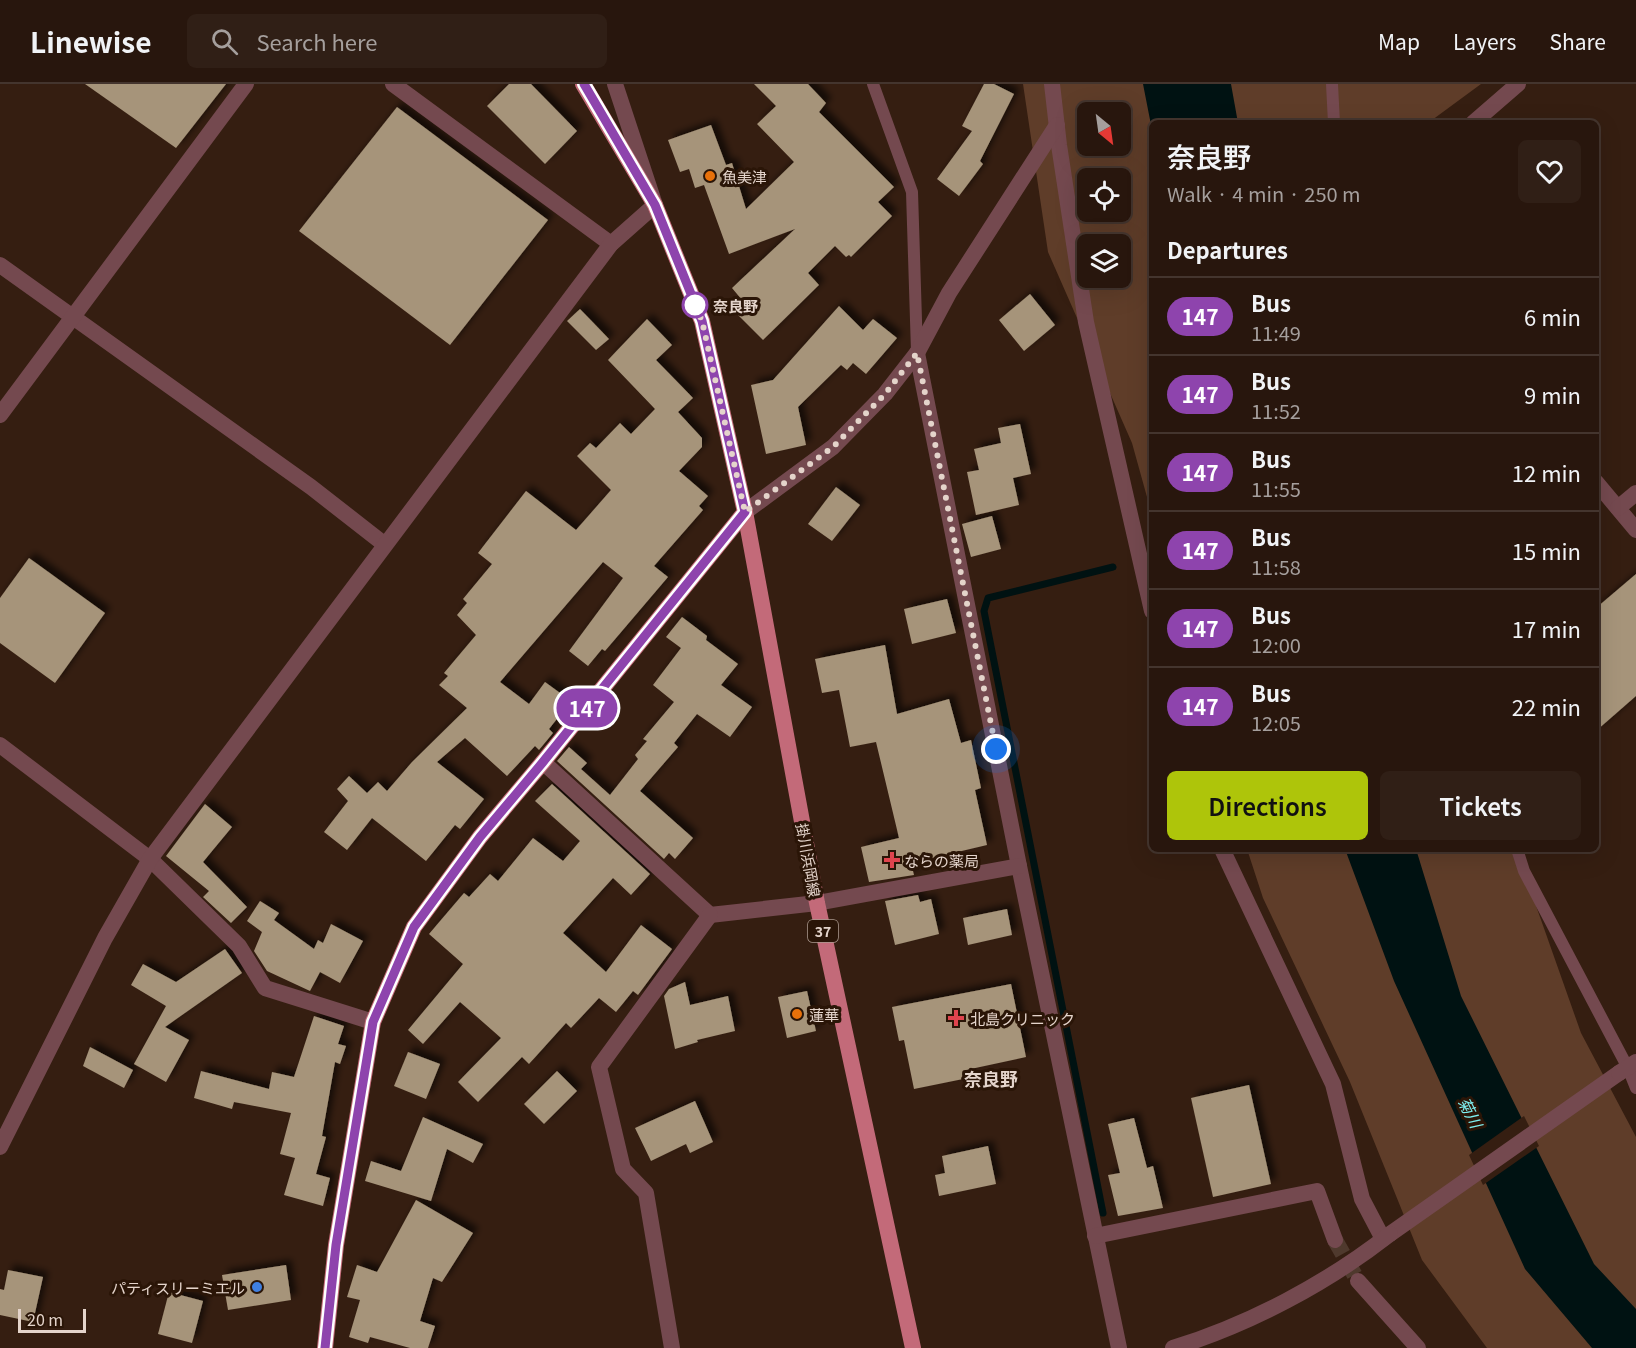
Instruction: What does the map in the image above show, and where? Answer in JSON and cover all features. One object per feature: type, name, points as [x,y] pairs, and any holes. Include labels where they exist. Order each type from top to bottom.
[{"type":"main road","name":"掛川浜岡線","points":[[584,84],[655,205],[702,321],[745,512],[816,903],[914,1348]]},
{"type":"main road","points":[[325,1348],[336,1245],[373,1022],[414,927],[480,837],[745,512]]},
{"type":"street","points":[[0,415],[246,84]]},
{"type":"street","points":[[393,84],[611,244]]},
{"type":"street","points":[[0,1147],[105,938],[150,858],[611,244],[655,205],[615,84]]},
{"type":"street","points":[[1052,84],[1086,322],[1149,597]]},
{"type":"street","points":[[1476,120],[1518,84]]},
{"type":"street","points":[[745,512],[833,447],[885,394],[917,353],[949,293],[1057,125]]},
{"type":"street","points":[[0,265],[311,487],[384,544]]},
{"type":"street","points":[[917,353],[1019,866],[1119,1348]]},
{"type":"street","points":[[1599,486],[1636,530]]},
{"type":"street","points":[[1618,508],[1636,493]]},
{"type":"street","points":[[0,745],[150,858],[239,946],[264,988],[373,1022]]},
{"type":"street","points":[[543,762],[710,915]]},
{"type":"street","points":[[1223,852],[1333,1084],[1362,1199],[1387,1236]]},
{"type":"street","points":[[672,1348],[646,1193],[623,1169],[599,1067],[710,915],[816,903],[1019,866]]},
{"type":"street","points":[[1173,1348],[1209,1337],[1270,1308],[1343,1268],[1628,1068]]},
{"type":"street","points":[[1095,1236],[1317,1191],[1335,1240]]},
{"type":"street","points":[[1358,1281],[1418,1348]]},
{"type":"lane","points":[[873,84],[912,192],[917,353]]},
{"type":"lane","points":[[1332,84],[1334,120]]},
{"type":"lane","points":[[1518,852],[1524,871],[1628,1068],[1636,1088]]},
{"type":"shaded area","points":[[1023,84],[1481,84],[1432,120],[1149,120],[1149,504],[1132,443],[1048,252]]},
{"type":"shaded area","points":[[1248,852],[1517,852],[1581,1033],[1636,1137],[1636,1348],[1487,1348],[1422,1260],[1350,1082],[1263,898]]},
{"type":"water","points":[[1143,84],[1231,84],[1237,120],[1150,120]]},
{"type":"water","name":"菊川","points":[[1346,852],[1417,852],[1461,996],[1594,1264],[1636,1309],[1636,1348],[1592,1348],[1525,1269],[1394,981]]},
{"type":"pier","points":[[1524,1116],[1539,1146],[1483,1185],[1469,1155]]},
{"type":"building","points":[[85,84],[226,84],[176,148]]},
{"type":"building","points":[[509,84],[531,84],[577,131],[545,164],[487,106]]},
{"type":"building","points":[[754,84],[808,84],[826,103],[819,112],[894,187],[878,202],[892,216],[851,257],[849,255],[846,257],[835,246],[808,273],[819,285],[763,340],[738,315],[747,306],[732,288],[795,229],[729,254],[704,185],[695,188],[689,169],[680,172],[668,140],[711,125],[726,165],[732,163],[746,209],[794,162],[757,124],[776,106]]},
{"type":"building","points":[[984,84],[994,84],[1014,94],[980,161],[983,164],[959,196],[937,179],[972,131],[962,126]]},
{"type":"building","points":[[397,107],[548,220],[450,345],[299,231]]},
{"type":"building","points":[[1030,294],[1055,325],[1024,351],[999,320]]},
{"type":"building","points":[[839,306],[863,330],[873,319],[897,338],[866,374],[853,363],[847,370],[841,365],[798,407],[806,445],[766,454],[751,385],[773,380]]},
{"type":"building","points":[[580,309],[609,339],[596,350],[567,321]]},
{"type":"building","points":[[647,319],[672,345],[656,360],[693,398],[678,412],[702,438],[702,447],[679,471],[708,496],[699,506],[703,510],[654,566],[668,577],[605,651],[602,649],[588,666],[569,651],[623,578],[603,562],[500,682],[529,704],[545,682],[571,701],[549,729],[553,733],[539,750],[535,746],[507,776],[465,738],[437,762],[484,799],[460,829],[455,825],[426,861],[372,818],[347,850],[324,832],[348,801],[337,789],[349,776],[367,793],[378,782],[387,791],[412,762],[467,708],[439,685],[448,676],[444,673],[476,635],[457,615],[467,603],[463,599],[492,564],[478,553],[526,491],[576,530],[611,490],[577,456],[590,443],[596,448],[620,423],[631,434],[655,409],[608,360]]},
{"type":"building","points":[[1020,424],[1031,474],[1013,478],[1019,505],[976,515],[967,472],[979,470],[974,449],[1001,443],[998,428]]},
{"type":"building","points":[[836,487],[860,505],[832,541],[808,524]]},
{"type":"building","points":[[992,516],[1001,549],[971,557],[962,524]]},
{"type":"building","points":[[29,558],[105,613],[55,683],[0,643],[0,598]]},
{"type":"building","points":[[1636,574],[1636,696],[1599,728],[1599,605]]},
{"type":"building","points":[[947,599],[956,633],[912,644],[904,609]]},
{"type":"building","points":[[682,617],[707,636],[706,640],[738,664],[721,685],[752,707],[730,737],[697,714],[674,743],[678,747],[640,791],[693,838],[675,859],[669,853],[664,859],[557,761],[569,747],[587,763],[581,769],[610,795],[638,759],[635,755],[647,741],[643,739],[674,702],[653,685],[681,648],[666,637]]},
{"type":"building","points":[[885,645],[897,714],[949,699],[961,743],[971,740],[981,788],[975,790],[987,845],[911,863],[914,875],[869,882],[861,847],[899,838],[876,742],[850,747],[839,690],[822,693],[815,659]]},
{"type":"building","points":[[552,784],[650,874],[631,895],[613,878],[563,933],[606,972],[641,925],[672,949],[638,995],[633,991],[616,1012],[599,998],[571,1028],[566,1023],[529,1064],[522,1057],[478,1102],[458,1082],[501,1038],[460,1002],[423,1044],[408,1030],[463,964],[429,934],[464,893],[469,897],[490,874],[498,881],[533,838],[563,861],[580,841],[535,801]]},
{"type":"building","points":[[205,804],[232,827],[203,862],[247,907],[231,923],[203,897],[209,891],[166,856]]},
{"type":"building","points":[[918,895],[920,902],[931,899],[939,934],[895,945],[885,901]]},
{"type":"building","points":[[260,901],[279,913],[274,920],[314,949],[318,940],[323,943],[331,924],[363,941],[340,983],[320,972],[310,991],[267,971],[254,951],[262,932],[247,921]]},
{"type":"building","points":[[1007,909],[1012,935],[968,945],[963,918]]},
{"type":"building","points":[[225,949],[242,973],[165,1027],[189,1040],[166,1082],[134,1064],[166,1006],[131,985],[143,964],[176,982]]},
{"type":"building","points":[[685,982],[690,1005],[728,996],[735,1031],[697,1040],[698,1042],[675,1049],[664,996],[669,989]]},
{"type":"building","name":"北島クリニック","points":[[1011,984],[1026,1057],[966,1070],[968,1078],[914,1089],[904,1040],[899,1041],[892,1007]]},
{"type":"building","name":"蓮華","points":[[807,991],[816,1031],[787,1038],[778,997]]},
{"type":"building","points":[[314,1016],[344,1026],[338,1044],[346,1046],[340,1064],[335,1062],[322,1136],[326,1137],[316,1174],[330,1178],[323,1206],[284,1195],[295,1158],[280,1154],[291,1113],[234,1102],[232,1109],[194,1098],[201,1071],[269,1089],[272,1072],[294,1077]]},
{"type":"building","points":[[90,1047],[133,1070],[124,1088],[83,1066]]},
{"type":"building","points":[[408,1052],[440,1064],[426,1099],[394,1086]]},
{"type":"building","points":[[557,1071],[577,1091],[544,1124],[524,1104]]},
{"type":"building","points":[[1249,1085],[1271,1184],[1213,1197],[1191,1098]]},
{"type":"building","points":[[695,1101],[713,1142],[690,1153],[686,1144],[651,1161],[635,1128]]},
{"type":"building","points":[[423,1117],[483,1144],[473,1163],[447,1149],[431,1201],[365,1181],[371,1161],[401,1171]]},
{"type":"building","points":[[1134,1118],[1147,1168],[1153,1166],[1163,1208],[1118,1216],[1108,1175],[1120,1173],[1108,1124]]},
{"type":"building","points":[[988,1146],[996,1184],[939,1196],[935,1175],[945,1173],[942,1156]]},
{"type":"building","points":[[416,1200],[473,1233],[442,1282],[433,1278],[420,1321],[435,1326],[428,1348],[410,1348],[370,1337],[368,1343],[349,1337],[360,1300],[347,1297],[357,1265],[377,1272]]},
{"type":"building","name":"パティスリーミエル","points":[[286,1265],[291,1300],[228,1310],[222,1275]]},
{"type":"building","points":[[8,1270],[43,1277],[33,1322],[0,1315],[0,1289],[4,1290]]},
{"type":"building","points":[[169,1292],[203,1301],[192,1343],[158,1334]]},
{"type":"waterway","points":[[1103,1213],[984,611],[988,598],[1113,567]]},
{"type":"tunnel","points":[[1335,1240],[1358,1281]]},
{"type":"bus line","name":"147","points":[[325,1348],[336,1245],[373,1022],[414,927],[480,837],[745,512],[702,321],[655,205],[584,84]]},
{"type":"place","name":"魚美津","points":[[710,176]]},
{"type":"place","name":"奈良野","points":[[695,305]]},
{"type":"place","name":"ならの薬局","points":[[892,860]]},
{"type":"place","name":"蓮華","points":[[797,1014]]},
{"type":"place","name":"北島クリニック","points":[[956,1018]]},
{"type":"place","name":"パティスリーミエル","points":[[257,1287]]},
{"type":"district","name":"奈良野","points":[[991,1078]]},
{"type":"route","points":[[695,305],[694,301],[702,321],[745,512],[833,447],[885,394],[917,353],[996,749]]}]
